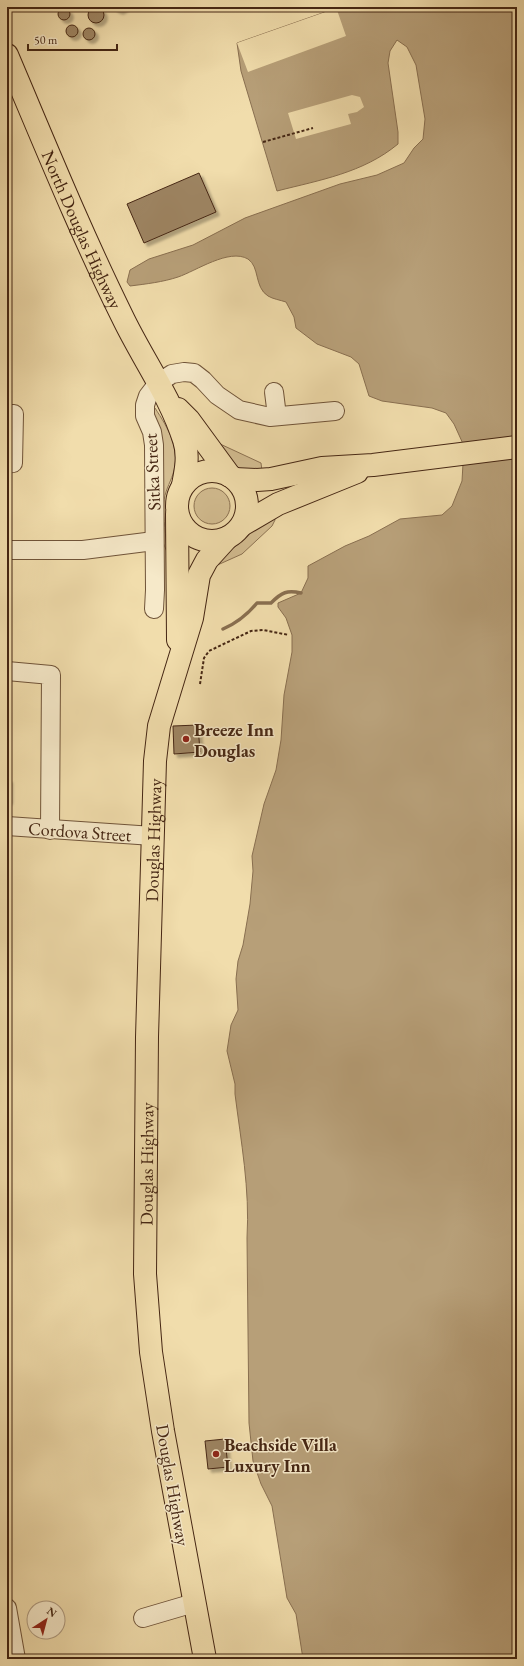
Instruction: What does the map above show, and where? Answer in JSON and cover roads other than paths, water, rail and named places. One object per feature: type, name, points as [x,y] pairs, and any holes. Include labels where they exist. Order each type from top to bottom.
[{"type":"main road","name":"North Douglas Highway","points":[[7,55],[67,195],[122,316],[162,390]]},
{"type":"main road","points":[[162,390],[189,420],[232,478],[241,487],[246,501],[246,516],[234,531]]},
{"type":"main road","points":[[162,390],[185,441],[188,462],[184,485]]},
{"type":"main road","points":[[178,666],[177,503],[179,494],[184,485],[191,478],[200,473],[210,471],[221,472],[232,478],[257,480],[271,479],[322,468],[374,465],[517,447]]},
{"type":"main road","points":[[177,513],[181,523],[187,531],[196,538],[206,541],[217,541],[278,504],[374,465]]},
{"type":"main road","name":"Douglas Highway","points":[[205,1659],[164,1438],[152,1360],[145,1274],[147,1044],[155,761],[159,726],[192,618],[199,575],[207,560],[234,531]]},
{"type":"street","points":[[162,390],[172,374],[184,372],[198,366],[204,380],[218,396],[239,410],[270,417],[335,411]]},
{"type":"street","name":"Sitka Street","points":[[154,609],[154,445],[152,432],[145,416],[145,405],[148,396],[162,390]]},
{"type":"street","points":[[274,392],[277,416]]},
{"type":"street","points":[[7,414],[14,414],[13,463],[7,464]]},
{"type":"street","points":[[7,550],[82,550],[154,541]]},
{"type":"street","points":[[7,671],[51,675],[50,830]]},
{"type":"street","name":"Cordova Street","points":[[7,826],[153,836]]},
{"type":"street","points":[[143,1618],[194,1603]]},
{"type":"street","points":[[7,1608],[16,1659]]},
{"type":"waterway","points":[[223,629],[242,618],[257,603],[271,603],[278,596],[288,592],[301,593]]},
{"type":"place","name":"Breeze Inn Douglas","points":[[186,739]]},
{"type":"place","name":"Beachside Villa Luxury Inn","points":[[216,1454]]}]
